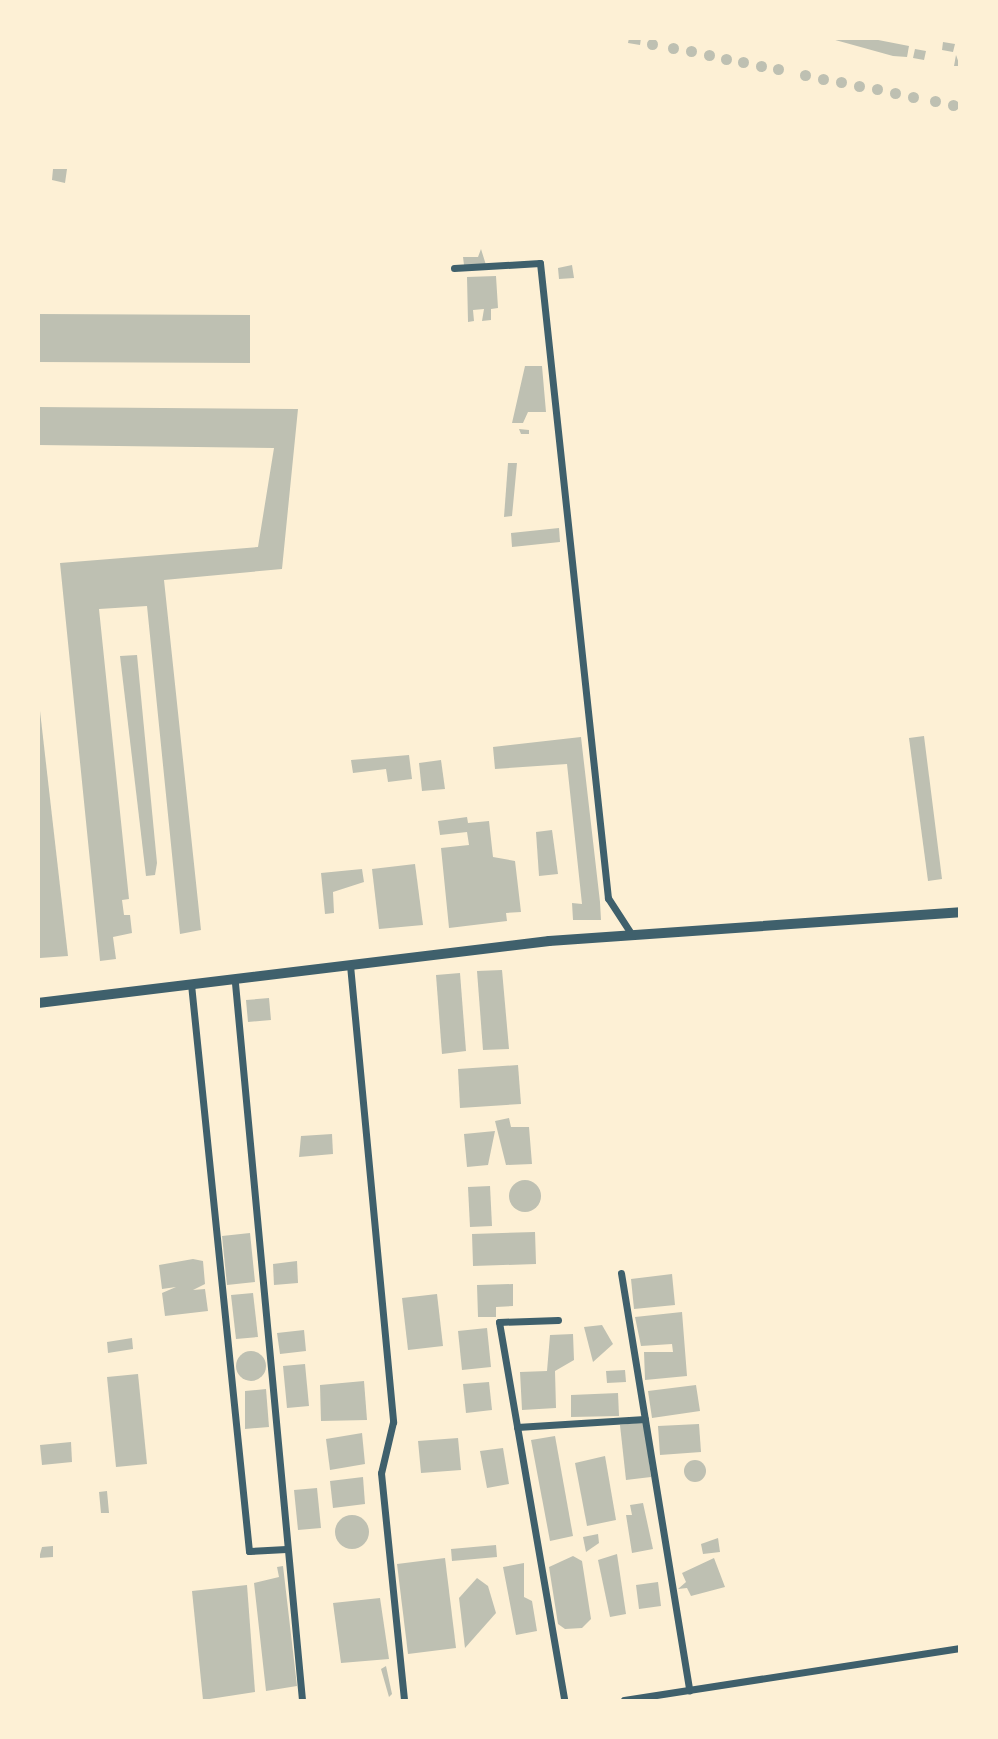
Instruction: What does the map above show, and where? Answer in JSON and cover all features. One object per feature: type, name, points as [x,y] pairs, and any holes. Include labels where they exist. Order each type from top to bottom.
[{"type":"street","points":[[454,268],[540,263],[608,898],[632,935]]},
{"type":"street","points":[[38,1003],[191,984],[235,983],[350,965],[632,935],[960,912]]},
{"type":"street","points":[[350,965],[393,1422],[381,1473],[404,1700]]},
{"type":"street","points":[[235,983],[302,1700]]},
{"type":"street","points":[[191,984],[249,1551],[286,1549]]},
{"type":"street","points":[[621,1273],[689,1690]]},
{"type":"street","points":[[558,1320],[499,1322],[564,1700]]},
{"type":"street","points":[[517,1427],[645,1419]]},
{"type":"street","points":[[624,1700],[960,1648]]},
{"type":"building","points":[[629,38],[641,38],[640,45],[628,43]]},
{"type":"building","points":[[828,38],[868,38],[909,46],[907,57],[893,56]]},
{"type":"building","points":[[652,39],[656,40],[656,48],[652,49],[648,48],[647,44],[648,40]]},
{"type":"building","points":[[943,42],[955,44],[953,52],[942,50]]},
{"type":"building","points":[[673,43],[677,44],[677,52],[673,53],[669,52],[668,48],[669,44]]},
{"type":"building","points":[[691,46],[695,47],[695,55],[691,56],[687,55],[686,51],[687,47]]},
{"type":"building","points":[[915,49],[926,51],[924,60],[913,58]]},
{"type":"building","points":[[709,50],[713,51],[713,59],[709,60],[705,59],[704,55],[705,51]]},
{"type":"building","points":[[726,54],[730,55],[730,63],[726,64],[722,63],[721,59],[722,55]]},
{"type":"building","points":[[956,55],[960,66],[954,66]]},
{"type":"building","points":[[743,57],[747,58],[747,66],[743,67],[739,66],[738,62],[739,58]]},
{"type":"building","points":[[761,61],[765,62],[765,70],[761,71],[757,70],[756,66],[757,62]]},
{"type":"building","points":[[778,64],[782,65],[782,73],[778,74],[774,73],[773,69],[774,65]]},
{"type":"building","points":[[805,70],[809,71],[809,79],[805,80],[801,79],[800,75],[801,71]]},
{"type":"building","points":[[823,74],[827,75],[827,83],[823,84],[819,83],[818,79],[819,75]]},
{"type":"building","points":[[841,77],[845,78],[845,86],[841,87],[837,86],[836,82],[837,78]]},
{"type":"building","points":[[859,81],[863,82],[863,90],[859,91],[855,90],[854,86],[855,82]]},
{"type":"building","points":[[877,84],[881,85],[881,93],[877,94],[873,93],[872,89],[873,85]]},
{"type":"building","points":[[895,88],[899,89],[899,97],[895,98],[891,97],[890,93],[891,89]]},
{"type":"building","points":[[913,92],[917,93],[917,101],[913,102],[909,101],[908,97],[909,93]]},
{"type":"building","points":[[935,96],[939,97],[939,105],[935,106],[931,105],[930,101],[931,97]]},
{"type":"building","points":[[953,100],[957,101],[957,109],[953,110],[949,109],[948,105],[949,101]]},
{"type":"building","points":[[53,169],[67,169],[65,183],[52,180]]},
{"type":"building","points":[[481,249],[486,265],[464,265],[463,257],[478,257]]},
{"type":"building","points":[[572,265],[574,278],[559,279],[558,268]]},
{"type":"building","points":[[496,276],[498,308],[491,309],[491,320],[482,321],[484,309],[473,310],[474,321],[468,322],[467,277]]},
{"type":"building","points":[[38,314],[250,315],[250,363],[38,362]]},
{"type":"building","points":[[525,366],[542,366],[546,412],[528,412],[523,423],[512,423]]},
{"type":"building","points":[[38,407],[298,409],[282,569],[164,580],[201,930],[180,934],[147,606],[99,609],[129,899],[122,900],[124,915],[130,915],[132,933],[113,937],[116,959],[100,961],[60,563],[258,547],[274,448],[38,445]]},
{"type":"building","points":[[519,429],[529,430],[529,434],[521,434]]},
{"type":"building","points":[[508,463],[517,463],[512,516],[504,517]]},
{"type":"building","points":[[559,528],[560,542],[512,547],[511,533]]},
{"type":"building","points":[[137,655],[157,863],[155,875],[146,876],[120,656]]},
{"type":"building","points":[[40,711],[68,956],[40,958],[38,941]]},
{"type":"building","points":[[924,736],[942,879],[928,881],[909,738]]},
{"type":"building","points":[[581,737],[601,920],[573,920],[572,903],[582,904],[567,764],[495,769],[493,747]]},
{"type":"building","points":[[409,755],[412,779],[388,782],[386,769],[353,773],[351,760]]},
{"type":"building","points":[[441,760],[445,789],[422,791],[419,763]]},
{"type":"building","points":[[467,817],[468,823],[489,821],[493,857],[515,861],[521,912],[506,913],[507,921],[449,928],[441,848],[469,845],[467,832],[440,835],[438,821]]},
{"type":"building","points":[[552,830],[558,874],[539,876],[536,832]]},
{"type":"building","points":[[415,864],[423,925],[379,929],[372,869]]},
{"type":"building","points":[[362,869],[364,882],[333,892],[334,913],[325,914],[321,873]]},
{"type":"building","points":[[502,970],[509,1049],[483,1050],[477,971]]},
{"type":"building","points":[[460,973],[466,1051],[442,1054],[436,975]]},
{"type":"building","points":[[269,998],[271,1020],[248,1022],[246,1000]]},
{"type":"building","points":[[518,1065],[521,1104],[460,1108],[458,1069]]},
{"type":"building","points":[[509,1118],[511,1127],[529,1127],[532,1164],[506,1165],[495,1121]]},
{"type":"building","points":[[495,1131],[488,1165],[467,1167],[464,1134]]},
{"type":"building","points":[[332,1134],[333,1154],[299,1157],[301,1136]]},
{"type":"building","points":[[525,1180],[536,1185],[541,1196],[536,1207],[525,1212],[514,1207],[509,1196],[514,1185]]},
{"type":"building","points":[[490,1186],[492,1226],[470,1227],[468,1187]]},
{"type":"building","points":[[535,1232],[536,1264],[473,1266],[472,1234]]},
{"type":"building","points":[[250,1233],[255,1282],[227,1285],[222,1236]]},
{"type":"building","points":[[193,1259],[203,1261],[205,1284],[193,1290],[205,1289],[208,1311],[165,1316],[162,1293],[176,1287],[162,1289],[159,1265]]},
{"type":"building","points":[[297,1261],[298,1283],[274,1285],[273,1264]]},
{"type":"building","points":[[672,1274],[675,1305],[634,1309],[631,1279]]},
{"type":"building","points":[[513,1284],[513,1306],[496,1307],[496,1317],[478,1317],[477,1285]]},
{"type":"building","points":[[253,1293],[258,1337],[236,1339],[231,1295]]},
{"type":"building","points":[[437,1294],[443,1346],[408,1350],[402,1298]]},
{"type":"building","points":[[682,1312],[687,1376],[645,1380],[644,1352],[673,1352],[672,1344],[641,1346],[635,1317]]},
{"type":"building","points":[[602,1325],[613,1344],[593,1362],[584,1327]]},
{"type":"building","points":[[487,1328],[491,1367],[462,1370],[458,1331]]},
{"type":"building","points":[[304,1330],[306,1351],[280,1354],[277,1333]]},
{"type":"building","points":[[573,1334],[574,1360],[555,1371],[556,1408],[522,1410],[520,1372],[547,1371],[550,1335]]},
{"type":"building","points":[[132,1338],[133,1349],[108,1353],[107,1342]]},
{"type":"building","points":[[251,1351],[262,1355],[266,1366],[262,1377],[251,1381],[240,1377],[236,1366],[240,1355]]},
{"type":"building","points":[[305,1364],[309,1406],[287,1408],[283,1366]]},
{"type":"building","points":[[625,1370],[626,1382],[607,1383],[606,1371]]},
{"type":"building","points":[[138,1374],[147,1464],[116,1467],[107,1377]]},
{"type":"building","points":[[364,1381],[367,1420],[321,1421],[320,1385]]},
{"type":"building","points":[[489,1382],[492,1410],[466,1413],[463,1384]]},
{"type":"building","points":[[696,1385],[700,1411],[652,1418],[648,1391]]},
{"type":"building","points":[[266,1389],[269,1427],[245,1429],[245,1391]]},
{"type":"building","points":[[618,1393],[619,1416],[571,1417],[571,1395]]},
{"type":"building","points":[[644,1422],[651,1477],[626,1480],[620,1425]]},
{"type":"building","points":[[699,1424],[701,1452],[660,1455],[658,1426]]},
{"type":"building","points":[[362,1433],[365,1464],[330,1470],[326,1439]]},
{"type":"building","points":[[555,1436],[573,1536],[550,1541],[531,1440]]},
{"type":"building","points":[[458,1438],[461,1470],[421,1473],[418,1441]]},
{"type":"building","points":[[71,1442],[72,1462],[42,1465],[40,1445]]},
{"type":"building","points":[[503,1448],[509,1484],[487,1488],[480,1451]]},
{"type":"building","points":[[605,1456],[616,1520],[587,1526],[575,1463]]},
{"type":"building","points":[[695,1460],[703,1463],[706,1471],[703,1479],[695,1482],[687,1479],[684,1471],[687,1463]]},
{"type":"building","points":[[363,1477],[365,1504],[333,1508],[330,1481]]},
{"type":"building","points":[[317,1488],[321,1528],[298,1530],[294,1490]]},
{"type":"building","points":[[107,1491],[109,1513],[101,1513],[99,1492]]},
{"type":"building","points":[[643,1503],[653,1549],[632,1553],[626,1515],[632,1515],[630,1505]]},
{"type":"building","points":[[352,1515],[364,1520],[369,1532],[364,1544],[352,1549],[340,1544],[335,1532],[340,1520]]},
{"type":"building","points":[[598,1534],[599,1543],[586,1552],[583,1537]]},
{"type":"building","points":[[718,1538],[720,1552],[703,1554],[701,1544]]},
{"type":"building","points":[[496,1545],[497,1557],[452,1561],[451,1549]]},
{"type":"building","points":[[53,1546],[53,1557],[39,1558],[42,1547]]},
{"type":"building","points":[[617,1554],[626,1614],[610,1617],[598,1560]]},
{"type":"building","points":[[573,1556],[582,1561],[591,1619],[582,1628],[565,1629],[558,1624],[549,1567]]},
{"type":"building","points":[[445,1558],[456,1648],[408,1654],[397,1564]]},
{"type":"building","points":[[714,1558],[725,1587],[691,1596],[687,1588],[678,1589],[686,1582],[682,1573]]},
{"type":"building","points":[[524,1563],[524,1597],[532,1601],[537,1631],[516,1635],[503,1567]]},
{"type":"building","points":[[283,1566],[297,1686],[266,1691],[254,1583],[279,1577],[277,1567]]},
{"type":"building","points":[[477,1578],[488,1586],[496,1613],[465,1648],[459,1598]]},
{"type":"building","points":[[658,1582],[661,1606],[639,1609],[636,1585]]},
{"type":"building","points":[[247,1585],[255,1692],[203,1700],[192,1591]]},
{"type":"building","points":[[380,1598],[389,1659],[341,1663],[333,1603]]},
{"type":"building","points":[[386,1666],[392,1694],[389,1697],[381,1669]]}]
